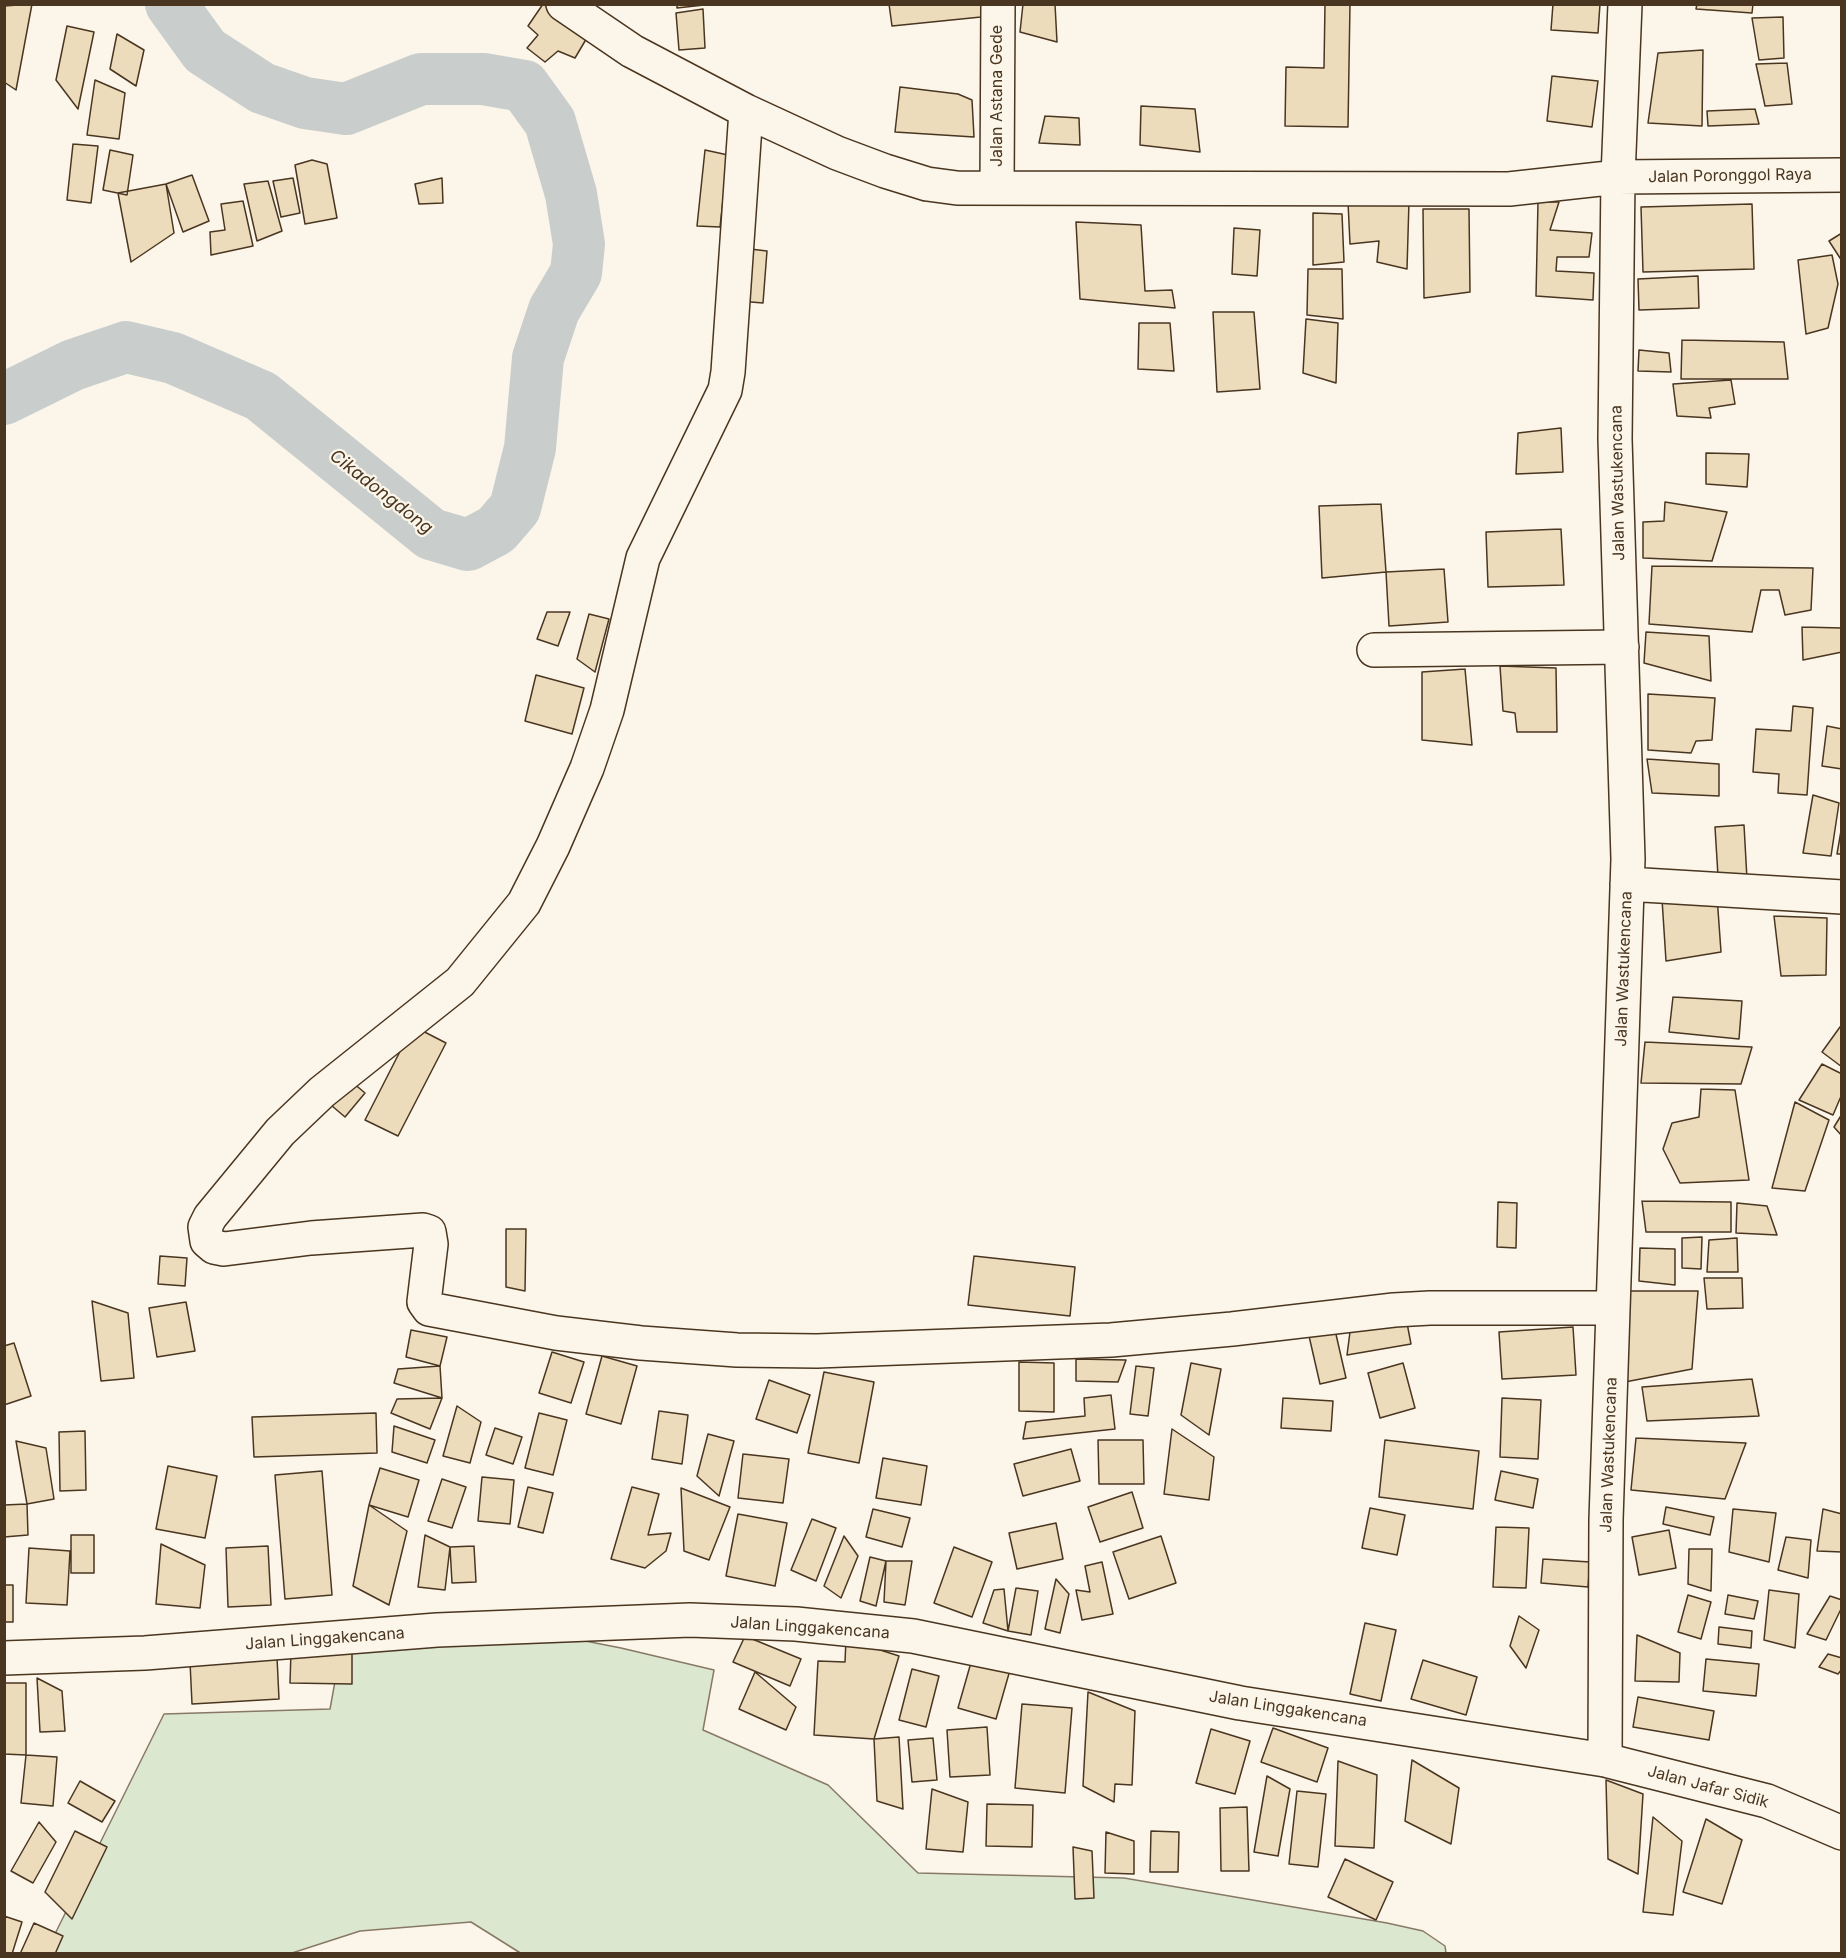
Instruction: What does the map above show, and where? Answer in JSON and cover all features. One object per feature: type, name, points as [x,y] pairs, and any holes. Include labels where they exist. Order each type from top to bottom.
[{"type":"street","name":"Jalan Poronggol Raya","points":[[563,4],[632,51],[746,111],[837,153],[927,184],[957,188],[1509,189],[1618,177],[1842,175]]},
{"type":"street","name":"Jalan Astana Gede","points":[[997,188],[998,4]]},
{"type":"street","name":"Jalan Wastukencana","points":[[1605,1760],[1606,1520],[1627,884],[1615,439],[1618,177],[1625,4]]},
{"type":"street","points":[[746,111],[725,390],[644,558],[607,710],[587,768],[553,846],[524,903],[460,982],[321,1092],[280,1132],[210,1217],[205,1227],[207,1240],[214,1247],[224,1249],[311,1238],[423,1230],[429,1232],[432,1244],[424,1302],[429,1309],[556,1333],[641,1343],[737,1350],[917,1349],[1111,1340],[1430,1308],[1613,1308]]},
{"type":"street","points":[[1374,650],[1622,647]]},
{"type":"street","points":[[1627,884],[1842,897]]},
{"type":"street","name":"Jalan Linggakencana","points":[[4,1658],[146,1653],[437,1630],[690,1620],[796,1624],[913,1636],[1240,1703],[1605,1760]]},
{"type":"street","name":"Jalan Jafar Sidik","points":[[1605,1760],[1767,1801],[1842,1833]]},
{"type":"green space","points":[[524,1629],[621,1648],[714,1670],[703,1730],[828,1785],[918,1873],[1124,1878],[1423,1931],[1445,1946],[1446,1953],[522,1954],[471,1922],[360,1931],[292,1953],[45,1954],[164,1714],[330,1709],[340,1654]]},
{"type":"building","points":[[32,4],[16,90],[4,82],[4,6]]},
{"type":"building","points":[[543,4],[588,36],[575,58],[558,51],[545,62],[527,48],[538,35],[528,26]]},
{"type":"building","points":[[677,4],[704,4],[704,5],[677,8]]},
{"type":"building","points":[[889,4],[981,4],[981,17],[892,26]]},
{"type":"building","points":[[1023,4],[1055,4],[1057,42],[1020,32]]},
{"type":"building","points":[[1325,4],[1350,4],[1348,127],[1285,126],[1286,67],[1324,68]]},
{"type":"building","points":[[1553,4],[1600,4],[1598,33],[1551,30]]},
{"type":"building","points":[[1697,4],[1753,4],[1752,13],[1696,9]]},
{"type":"building","points":[[703,9],[705,48],[679,50],[676,13]]},
{"type":"building","points":[[1783,17],[1784,58],[1759,60],[1752,18]]},
{"type":"building","points":[[67,26],[94,32],[78,109],[56,80]]},
{"type":"building","points":[[117,34],[144,50],[136,86],[110,69]]},
{"type":"building","points":[[1703,50],[1702,126],[1648,123],[1658,53]]},
{"type":"building","points":[[1787,63],[1792,104],[1765,106],[1756,64]]},
{"type":"building","points":[[1552,76],[1598,81],[1592,127],[1547,121]]},
{"type":"building","points":[[95,80],[125,93],[119,139],[87,135]]},
{"type":"building","points":[[900,87],[958,94],[972,100],[974,137],[895,132]]},
{"type":"building","points":[[1141,106],[1195,109],[1200,152],[1140,145]]},
{"type":"building","points":[[1755,109],[1759,124],[1708,126],[1707,111]]},
{"type":"building","points":[[1045,116],[1079,118],[1080,145],[1039,143]]},
{"type":"building","points":[[73,144],[98,146],[91,203],[67,200]]},
{"type":"building","points":[[110,150],[133,155],[127,195],[103,190]]},
{"type":"building","points":[[705,150],[728,155],[720,227],[697,226]]},
{"type":"building","points":[[312,160],[327,164],[337,218],[305,224],[295,165]]},
{"type":"building","points":[[192,175],[209,221],[183,232],[166,184]]},
{"type":"building","points":[[293,178],[300,213],[281,217],[273,181]]},
{"type":"building","points":[[442,178],[443,203],[419,204],[415,184]]},
{"type":"building","points":[[268,181],[282,231],[257,241],[244,184]]},
{"type":"building","points":[[166,184],[174,233],[131,262],[118,193]]},
{"type":"building","points":[[243,201],[253,246],[211,255],[210,232],[225,230],[221,204]]},
{"type":"building","points":[[1409,201],[1407,269],[1377,262],[1379,241],[1350,244],[1348,202]]},
{"type":"building","points":[[1538,202],[1559,202],[1550,230],[1592,233],[1589,257],[1557,257],[1556,271],[1594,273],[1593,300],[1536,296]]},
{"type":"building","points":[[1752,204],[1754,269],[1643,272],[1641,207]]},
{"type":"building","points":[[1423,209],[1469,209],[1470,292],[1424,298]]},
{"type":"building","points":[[1313,213],[1342,214],[1344,262],[1313,265]]},
{"type":"building","points":[[1076,222],[1141,225],[1145,291],[1172,290],[1175,308],[1080,299]]},
{"type":"building","points":[[1234,228],[1260,230],[1257,276],[1232,274]]},
{"type":"building","points":[[1842,233],[1842,261],[1829,241]]},
{"type":"building","points":[[742,248],[767,251],[763,303],[739,301]]},
{"type":"building","points":[[1832,255],[1838,284],[1828,328],[1806,334],[1798,260]]},
{"type":"building","points":[[1308,269],[1342,269],[1343,319],[1307,315]]},
{"type":"building","points":[[1698,276],[1699,308],[1639,310],[1638,279]]},
{"type":"building","points":[[1213,312],[1254,312],[1260,389],[1217,392]]},
{"type":"building","points":[[1306,319],[1338,323],[1336,383],[1303,373]]},
{"type":"building","points":[[1139,323],[1170,323],[1174,371],[1138,369]]},
{"type":"building","points":[[1682,340],[1784,342],[1788,379],[1681,379]]},
{"type":"building","points":[[1639,350],[1669,353],[1671,372],[1638,371]]},
{"type":"building","points":[[1731,380],[1735,404],[1709,408],[1711,418],[1677,416],[1673,384]]},
{"type":"building","points":[[1561,428],[1563,472],[1516,474],[1518,433]]},
{"type":"building","points":[[1706,453],[1749,454],[1747,487],[1706,484]]},
{"type":"building","points":[[1665,502],[1727,512],[1712,561],[1643,558],[1643,522],[1664,521]]},
{"type":"building","points":[[1381,504],[1386,572],[1322,578],[1319,506]]},
{"type":"building","points":[[1561,529],[1564,585],[1488,587],[1486,532]]},
{"type":"building","points":[[1652,566],[1813,568],[1811,610],[1785,615],[1779,590],[1761,590],[1752,632],[1649,624]]},
{"type":"building","points":[[1444,569],[1448,622],[1389,626],[1386,572]]},
{"type":"building","points":[[547,612],[570,612],[558,646],[537,639]]},
{"type":"building","points":[[589,614],[609,619],[595,672],[577,659]]},
{"type":"building","points":[[1802,627],[1842,628],[1842,652],[1803,660]]},
{"type":"building","points":[[1646,632],[1709,636],[1711,681],[1644,663]]},
{"type":"building","points":[[1500,666],[1556,668],[1557,732],[1517,732],[1515,713],[1503,711]]},
{"type":"building","points":[[1465,669],[1472,745],[1422,740],[1422,672]]},
{"type":"building","points":[[536,675],[584,688],[572,734],[525,721]]},
{"type":"building","points":[[1648,694],[1715,698],[1712,740],[1696,741],[1691,753],[1648,750]]},
{"type":"building","points":[[1793,706],[1813,708],[1807,795],[1778,793],[1779,774],[1753,772],[1756,729],[1791,731]]},
{"type":"building","points":[[1827,726],[1842,729],[1842,769],[1822,766]]},
{"type":"building","points":[[1647,759],[1719,764],[1719,796],[1652,793]]},
{"type":"building","points":[[1813,795],[1839,803],[1831,856],[1803,853]]},
{"type":"building","points":[[1744,825],[1747,879],[1718,876],[1715,827]]},
{"type":"building","points":[[1842,825],[1842,854],[1837,854]]},
{"type":"building","points":[[1717,896],[1721,952],[1666,961],[1662,899]]},
{"type":"building","points":[[1774,916],[1827,918],[1826,975],[1781,976]]},
{"type":"building","points":[[1673,997],[1742,1001],[1739,1039],[1669,1032]]},
{"type":"building","points":[[413,1026],[446,1043],[398,1136],[365,1120]]},
{"type":"building","points":[[1840,1027],[1842,1029],[1842,1067],[1822,1052]]},
{"type":"building","points":[[1645,1042],[1752,1047],[1741,1084],[1641,1083]]},
{"type":"building","points":[[1822,1064],[1842,1074],[1842,1094],[1833,1115],[1799,1100]]},
{"type":"building","points":[[345,1076],[365,1093],[345,1117],[325,1100]]},
{"type":"building","points":[[1701,1089],[1735,1090],[1749,1180],[1680,1183],[1663,1149],[1672,1123],[1699,1117]]},
{"type":"building","points":[[1795,1102],[1829,1120],[1805,1191],[1772,1188]]},
{"type":"building","points":[[1842,1114],[1842,1136],[1834,1127]]},
{"type":"building","points":[[1642,1201],[1731,1202],[1731,1232],[1646,1232]]},
{"type":"building","points":[[1498,1202],[1517,1203],[1516,1248],[1497,1247]]},
{"type":"building","points":[[1737,1203],[1767,1206],[1777,1235],[1736,1233]]},
{"type":"building","points":[[506,1229],[526,1229],[525,1291],[506,1287]]},
{"type":"building","points":[[1702,1237],[1701,1269],[1682,1268],[1682,1238]]},
{"type":"building","points":[[1737,1238],[1738,1272],[1707,1272],[1709,1240]]},
{"type":"building","points":[[1640,1248],[1675,1249],[1675,1285],[1639,1281]]},
{"type":"building","points":[[160,1256],[187,1258],[185,1286],[158,1284]]},
{"type":"building","points":[[974,1256],[1075,1267],[1070,1316],[968,1305]]},
{"type":"building","points":[[1704,1278],[1742,1278],[1743,1308],[1707,1309]]},
{"type":"building","points":[[1629,1291],[1698,1291],[1692,1369],[1625,1382]]},
{"type":"building","points":[[92,1301],[128,1313],[134,1378],[101,1381]]},
{"type":"building","points":[[186,1302],[195,1351],[157,1357],[149,1308]]},
{"type":"building","points":[[1407,1323],[1411,1344],[1347,1355],[1350,1332]]},
{"type":"building","points":[[1573,1327],[1576,1375],[1502,1379],[1499,1332]]},
{"type":"building","points":[[411,1330],[447,1337],[440,1366],[406,1357]]},
{"type":"building","points":[[1335,1330],[1346,1378],[1320,1384],[1309,1336]]},
{"type":"building","points":[[14,1343],[31,1396],[4,1405],[4,1346]]},
{"type":"building","points":[[552,1352],[584,1362],[571,1403],[539,1393]]},
{"type":"building","points":[[602,1356],[637,1366],[621,1424],[586,1414]]},
{"type":"building","points":[[1076,1359],[1126,1360],[1118,1382],[1076,1381]]},
{"type":"building","points":[[1019,1362],[1054,1363],[1054,1412],[1019,1411]]},
{"type":"building","points":[[1191,1363],[1221,1369],[1209,1435],[1181,1415]]},
{"type":"building","points":[[1403,1363],[1415,1408],[1380,1418],[1368,1373]]},
{"type":"building","points":[[440,1366],[442,1398],[394,1383],[398,1369]]},
{"type":"building","points":[[1136,1366],[1154,1368],[1148,1416],[1130,1414]]},
{"type":"building","points":[[824,1372],[874,1382],[859,1463],[808,1453]]},
{"type":"building","points":[[1752,1379],[1759,1416],[1647,1421],[1642,1387]]},
{"type":"building","points":[[769,1380],[810,1395],[797,1433],[756,1419]]},
{"type":"building","points":[[1111,1395],[1115,1429],[1023,1439],[1026,1422],[1085,1416],[1084,1398]]},
{"type":"building","points":[[442,1398],[430,1429],[391,1413],[397,1399]]},
{"type":"building","points":[[1283,1398],[1333,1401],[1331,1431],[1281,1428]]},
{"type":"building","points":[[1502,1398],[1541,1400],[1538,1459],[1500,1457]]},
{"type":"building","points":[[457,1406],[481,1422],[470,1463],[443,1456]]},
{"type":"building","points":[[659,1411],[688,1415],[682,1464],[652,1459]]},
{"type":"building","points":[[376,1413],[377,1453],[254,1457],[252,1417]]},
{"type":"building","points":[[539,1413],[567,1420],[553,1475],[525,1468]]},
{"type":"building","points":[[394,1426],[435,1440],[427,1463],[392,1452]]},
{"type":"building","points":[[495,1428],[522,1437],[513,1464],[486,1455]]},
{"type":"building","points":[[1172,1429],[1214,1457],[1209,1500],[1164,1494]]},
{"type":"building","points":[[85,1431],[86,1490],[60,1491],[59,1432]]},
{"type":"building","points":[[708,1434],[734,1441],[719,1496],[697,1476]]},
{"type":"building","points":[[1636,1438],[1746,1443],[1725,1499],[1631,1490]]},
{"type":"building","points":[[1098,1440],[1143,1440],[1144,1484],[1099,1484]]},
{"type":"building","points":[[1385,1440],[1479,1451],[1473,1509],[1379,1497]]},
{"type":"building","points":[[16,1441],[46,1448],[54,1499],[27,1504]]},
{"type":"building","points":[[1071,1449],[1080,1481],[1023,1496],[1014,1464]]},
{"type":"building","points":[[743,1454],[789,1459],[783,1503],[738,1498]]},
{"type":"building","points":[[883,1458],[927,1466],[921,1505],[876,1498]]},
{"type":"building","points":[[168,1466],[217,1476],[205,1538],[156,1529]]},
{"type":"building","points":[[380,1468],[419,1480],[408,1517],[369,1505]]},
{"type":"building","points":[[322,1471],[332,1595],[285,1599],[275,1475]]},
{"type":"building","points":[[1501,1471],[1538,1479],[1533,1508],[1495,1500]]},
{"type":"building","points":[[482,1477],[514,1480],[510,1524],[478,1521]]},
{"type":"building","points":[[442,1479],[466,1487],[452,1528],[428,1521]]},
{"type":"building","points":[[528,1487],[553,1493],[543,1533],[518,1527]]},
{"type":"building","points":[[632,1487],[659,1494],[648,1535],[671,1533],[666,1551],[645,1568],[611,1559]]},
{"type":"building","points":[[681,1488],[730,1507],[709,1560],[684,1551]]},
{"type":"building","points":[[1132,1492],[1143,1528],[1100,1542],[1088,1507]]},
{"type":"building","points":[[27,1504],[28,1535],[4,1537],[4,1505]]},
{"type":"building","points":[[369,1505],[407,1531],[389,1605],[353,1586]]},
{"type":"building","points":[[1666,1507],[1714,1517],[1710,1535],[1663,1524]]},
{"type":"building","points":[[1370,1508],[1405,1515],[1397,1555],[1362,1548]]},
{"type":"building","points":[[873,1509],[910,1518],[902,1547],[866,1537]]},
{"type":"building","points":[[1733,1509],[1776,1513],[1769,1562],[1729,1552]]},
{"type":"building","points":[[1823,1509],[1842,1514],[1842,1552],[1817,1551]]},
{"type":"building","points":[[738,1514],[787,1523],[775,1586],[726,1576]]},
{"type":"building","points":[[812,1519],[836,1528],[816,1581],[791,1570]]},
{"type":"building","points":[[1056,1523],[1063,1559],[1017,1569],[1009,1533]]},
{"type":"building","points":[[1496,1527],[1529,1528],[1526,1588],[1493,1587]]},
{"type":"building","points":[[1669,1530],[1676,1568],[1639,1575],[1632,1537]]},
{"type":"building","points":[[71,1535],[94,1535],[94,1573],[71,1573]]},
{"type":"building","points":[[425,1535],[450,1547],[445,1590],[418,1587]]},
{"type":"building","points":[[844,1536],[858,1556],[841,1598],[824,1586]]},
{"type":"building","points":[[1161,1536],[1176,1583],[1129,1599],[1113,1552]]},
{"type":"building","points":[[1786,1537],[1811,1540],[1808,1578],[1778,1570]]},
{"type":"building","points":[[161,1544],[205,1565],[200,1608],[156,1604]]},
{"type":"building","points":[[268,1546],[271,1605],[228,1607],[226,1548]]},
{"type":"building","points":[[474,1546],[476,1582],[452,1583],[450,1547]]},
{"type":"building","points":[[954,1547],[992,1562],[972,1617],[934,1603]]},
{"type":"building","points":[[29,1548],[70,1551],[67,1605],[26,1603]]},
{"type":"building","points":[[1689,1549],[1712,1549],[1711,1591],[1688,1584]]},
{"type":"building","points":[[870,1557],[886,1561],[876,1606],[860,1601]]},
{"type":"building","points":[[1543,1559],[1590,1562],[1588,1587],[1541,1583]]},
{"type":"building","points":[[886,1561],[912,1561],[905,1605],[884,1602]]},
{"type":"building","points":[[1102,1562],[1113,1614],[1082,1620],[1076,1590],[1090,1592],[1085,1566]]},
{"type":"building","points":[[1056,1579],[1069,1594],[1060,1633],[1045,1629]]},
{"type":"building","points":[[4,1585],[13,1585],[13,1622],[4,1622]]},
{"type":"building","points":[[1016,1588],[1038,1591],[1031,1635],[1008,1631]]},
{"type":"building","points":[[1004,1589],[1008,1631],[983,1623],[994,1590]]},
{"type":"building","points":[[1769,1590],[1799,1594],[1795,1648],[1764,1640]]},
{"type":"building","points":[[1688,1595],[1711,1602],[1701,1639],[1678,1632]]},
{"type":"building","points":[[1728,1595],[1758,1601],[1754,1619],[1725,1614]]},
{"type":"building","points":[[1830,1596],[1842,1600],[1842,1607],[1826,1640],[1807,1634]]},
{"type":"building","points":[[1519,1616],[1539,1630],[1526,1668],[1510,1646]]},
{"type":"building","points":[[1365,1623],[1396,1630],[1381,1701],[1350,1694]]},
{"type":"building","points":[[1719,1627],[1752,1631],[1751,1648],[1718,1644]]},
{"type":"building","points":[[1637,1635],[1680,1653],[1679,1682],[1635,1681]]},
{"type":"building","points":[[745,1636],[801,1659],[790,1686],[733,1662]]},
{"type":"building","points":[[846,1639],[899,1656],[874,1739],[814,1735],[818,1661],[845,1662]]},
{"type":"building","points":[[291,1651],[352,1651],[352,1684],[290,1683]]},
{"type":"building","points":[[1828,1654],[1842,1658],[1842,1669],[1838,1674],[1819,1667]]},
{"type":"building","points":[[277,1657],[279,1699],[192,1704],[190,1662]]},
{"type":"building","points":[[972,1659],[1010,1670],[996,1719],[958,1708]]},
{"type":"building","points":[[1706,1659],[1759,1664],[1756,1696],[1703,1691]]},
{"type":"building","points":[[1423,1660],[1477,1677],[1466,1715],[1411,1699]]},
{"type":"building","points":[[912,1669],[939,1676],[926,1727],[899,1720]]},
{"type":"building","points":[[755,1672],[796,1707],[786,1730],[739,1709]]},
{"type":"building","points":[[37,1678],[62,1691],[65,1731],[40,1732]]},
{"type":"building","points":[[4,1683],[26,1683],[26,1755],[4,1754]]},
{"type":"building","points":[[1088,1692],[1135,1711],[1132,1785],[1115,1784],[1114,1802],[1083,1786]]},
{"type":"building","points":[[1638,1697],[1714,1711],[1709,1740],[1633,1727]]},
{"type":"building","points":[[1022,1704],[1072,1708],[1065,1793],[1015,1788]]},
{"type":"building","points":[[987,1727],[990,1775],[950,1777],[947,1730]]},
{"type":"building","points":[[1273,1728],[1328,1748],[1317,1782],[1261,1762]]},
{"type":"building","points":[[1211,1729],[1250,1741],[1235,1794],[1196,1783]]},
{"type":"building","points":[[899,1737],[903,1809],[877,1801],[874,1739]]},
{"type":"building","points":[[933,1738],[937,1780],[912,1782],[908,1740]]},
{"type":"building","points":[[26,1755],[57,1757],[53,1806],[21,1803]]},
{"type":"building","points":[[1412,1760],[1459,1788],[1451,1844],[1405,1821]]},
{"type":"building","points":[[1338,1761],[1377,1775],[1374,1848],[1335,1846]]},
{"type":"building","points":[[1267,1776],[1290,1789],[1278,1856],[1254,1852]]},
{"type":"building","points":[[1606,1780],[1643,1794],[1638,1874],[1608,1859]]},
{"type":"building","points":[[80,1781],[115,1801],[102,1822],[68,1803]]},
{"type":"building","points":[[932,1789],[968,1802],[963,1852],[926,1849]]},
{"type":"building","points":[[1297,1791],[1326,1794],[1318,1867],[1289,1864]]},
{"type":"building","points":[[987,1804],[1033,1805],[1032,1847],[986,1846]]},
{"type":"building","points":[[1247,1807],[1249,1871],[1221,1871],[1220,1808]]},
{"type":"building","points":[[1653,1817],[1682,1841],[1673,1915],[1643,1912]]},
{"type":"building","points":[[1706,1819],[1742,1840],[1722,1904],[1683,1892]]},
{"type":"building","points":[[39,1822],[56,1842],[33,1883],[11,1871]]},
{"type":"building","points":[[75,1831],[107,1847],[72,1919],[45,1892]]},
{"type":"building","points":[[1151,1831],[1179,1832],[1178,1872],[1150,1872]]},
{"type":"building","points":[[1106,1832],[1134,1841],[1134,1874],[1105,1873]]},
{"type":"building","points":[[1073,1847],[1092,1851],[1094,1898],[1075,1899]]},
{"type":"building","points":[[1345,1859],[1393,1882],[1376,1920],[1328,1897]]},
{"type":"building","points":[[4,1916],[22,1922],[12,1954],[4,1954]]},
{"type":"building","points":[[34,1923],[63,1936],[55,1954],[20,1954]]},
{"type":"waterway","name":"Cikadongdong","points":[[4,399],[73,365],[126,347],[173,358],[261,396],[431,534],[468,545],[496,530],[515,508],[530,448],[538,358],[554,310],[576,273],[579,244],[571,194],[550,122],[524,86],[483,79],[421,79],[346,109],[305,103],[262,88],[205,51],[171,4]]}]
